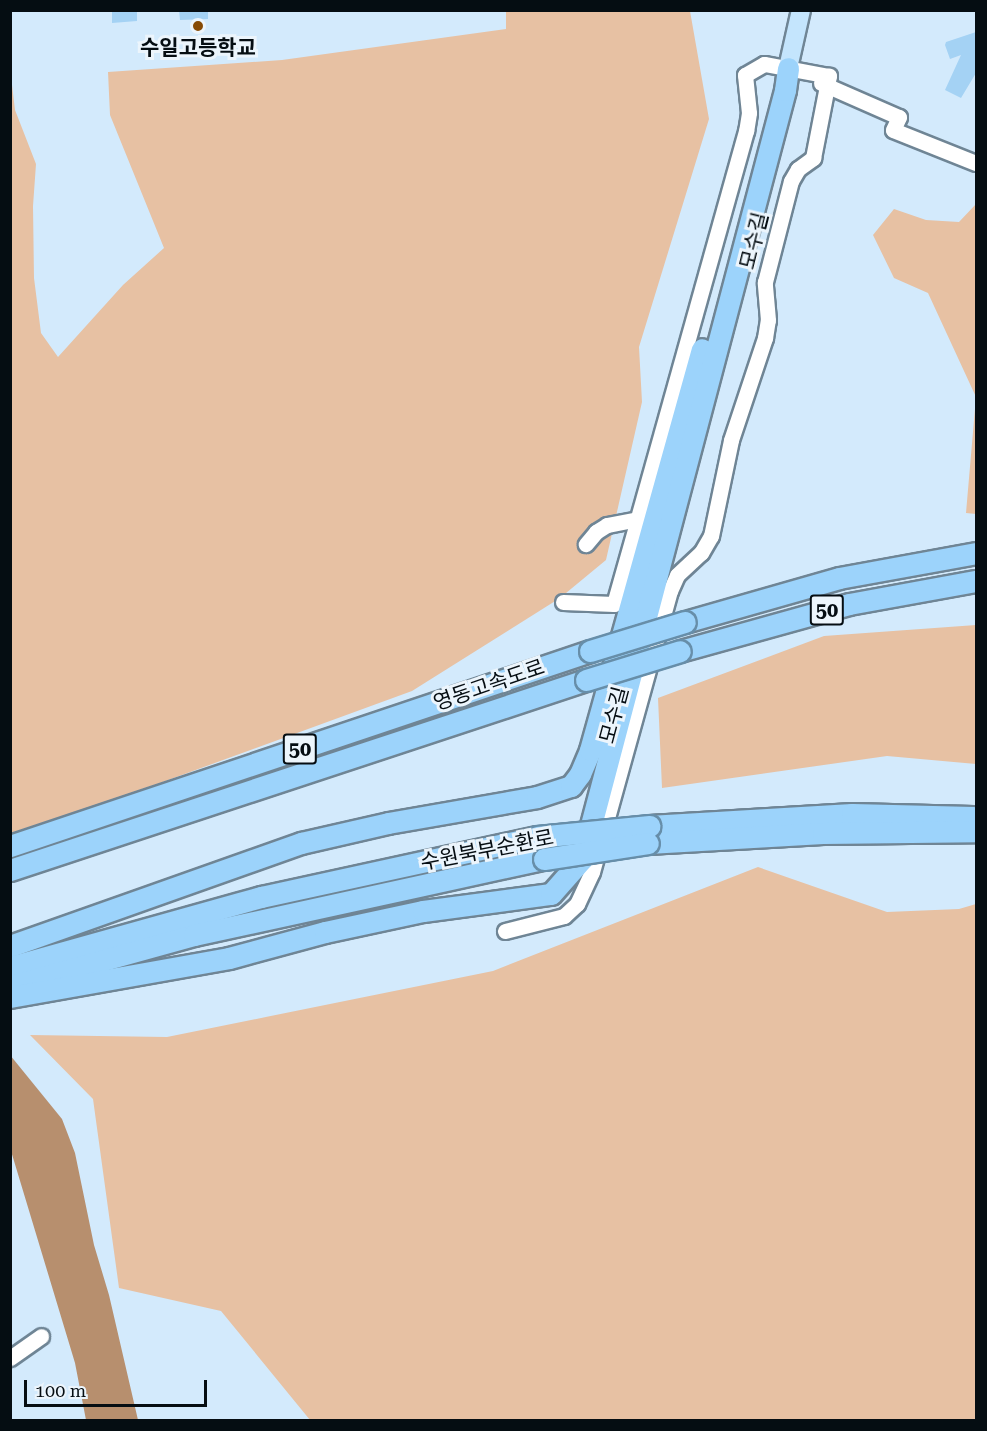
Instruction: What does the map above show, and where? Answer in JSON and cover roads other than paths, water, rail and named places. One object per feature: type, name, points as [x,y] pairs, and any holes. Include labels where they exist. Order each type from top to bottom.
[{"type":"highway","points":[[10,946],[310,841],[388,823],[537,797],[570,786],[580,774],[590,750],[776,88],[788,68]]},
{"type":"highway","points":[[10,997],[218,960],[326,932],[423,911],[551,894],[582,860],[785,90],[788,68]]},
{"type":"highway","name":"영동고속도로","points":[[10,846],[590,651],[685,622],[839,578],[976,553]]},
{"type":"highway","name":"영동고속도로","points":[[10,870],[680,651],[849,604],[976,581]]},
{"type":"highway","name":"수원북부순환로","points":[[10,986],[194,936],[649,834],[852,814],[976,817]]},
{"type":"highway","name":"수원북부순환로","points":[[10,967],[261,897],[537,837],[976,831]]},
{"type":"main road","points":[[788,68],[801,10]]},
{"type":"street","name":"모수길","points":[[638,519],[746,131],[749,113],[745,75],[764,64],[788,68]]},
{"type":"street","points":[[788,68],[899,117],[893,130],[976,163]]},
{"type":"street","name":"모수길","points":[[505,931],[564,916],[578,904],[592,872],[670,591],[677,575],[701,553],[711,537],[731,440],[765,338],[768,320],[765,282],[791,181],[798,170],[813,158],[828,87]]},
{"type":"street","points":[[563,602],[614,604],[638,519],[607,525],[591,538]]},
{"type":"street","points":[[10,1358],[42,1336]]},
{"type":"place","name":"수일고등학교","points":[[198,26]]}]
